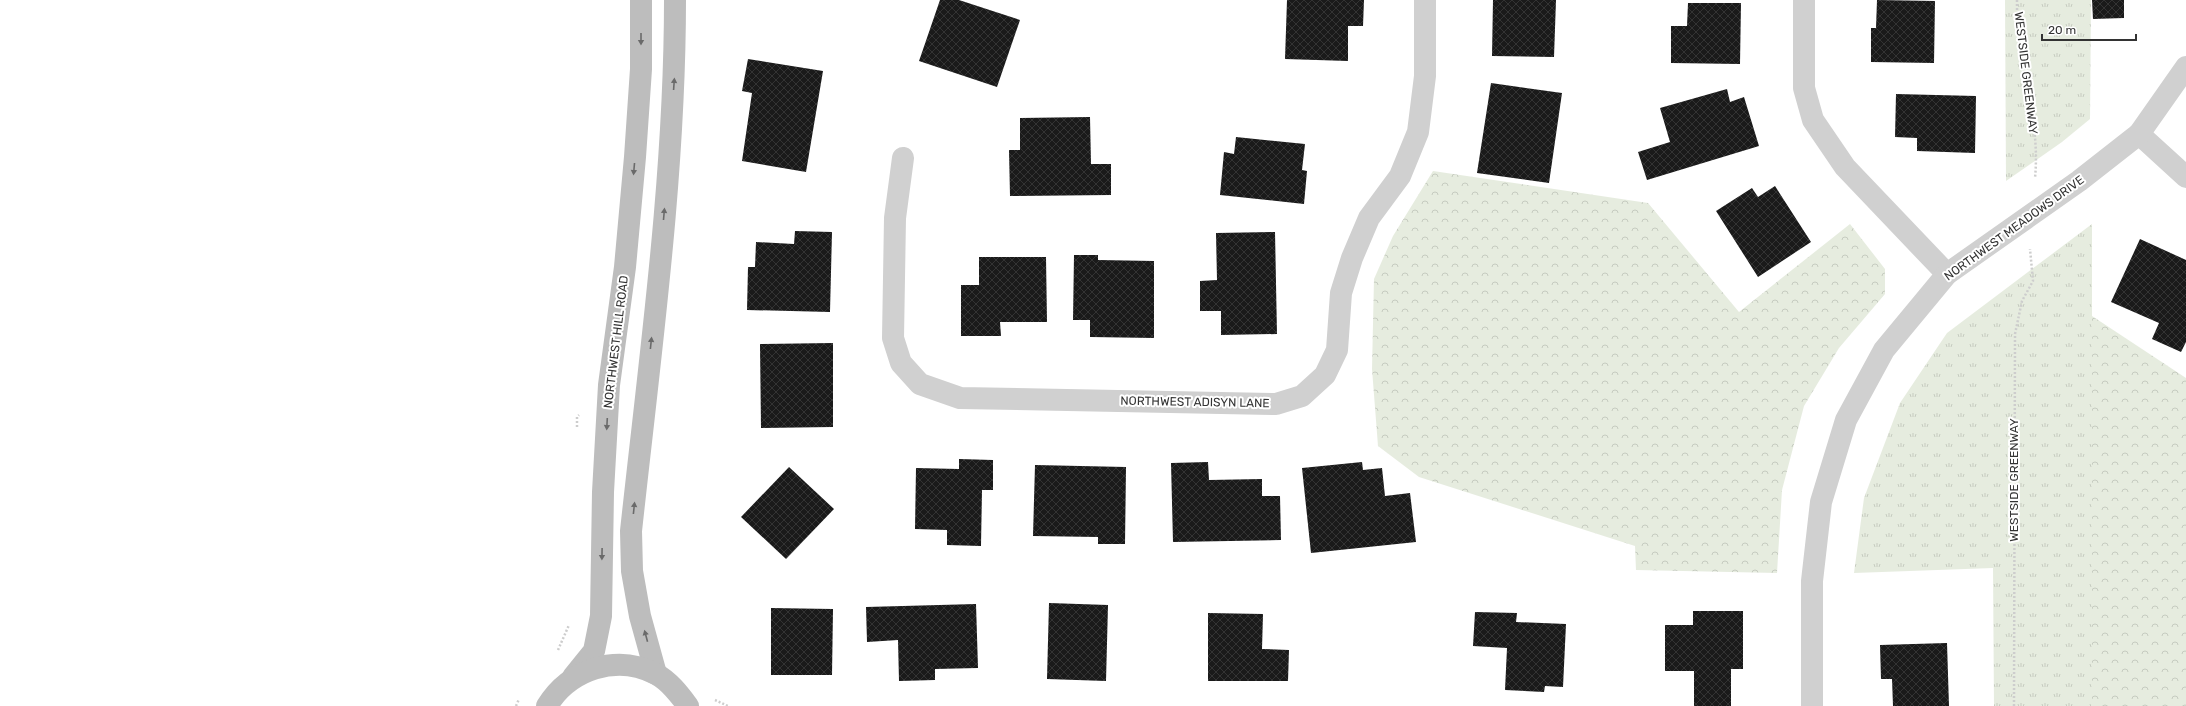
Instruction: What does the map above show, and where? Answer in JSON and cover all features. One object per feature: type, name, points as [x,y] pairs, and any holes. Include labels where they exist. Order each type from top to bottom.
[{"type":"main road","name":"NORTHWEST HILL ROAD","points":[[573,677],[594,651],[601,616],[603,492],[609,385],[625,267],[636,157],[641,69],[641,0]]},
{"type":"main road","points":[[656,674],[640,616],[632,571],[631,531],[669,160],[675,68],[675,0]]},
{"type":"main road","points":[[547,706],[555,693],[573,677],[593,668],[614,665],[636,667],[656,674],[676,689],[688,706]]},
{"type":"street","name":"NORTHWEST ADISYN LANE","points":[[903,158],[895,218],[893,338],[901,363],[920,384],[960,398],[1276,404],[1302,396],[1325,375],[1337,350],[1340,293],[1352,258],[1369,218],[1400,176],[1418,132],[1425,76],[1425,0]]},
{"type":"street","points":[[1804,0],[1804,88],[1813,120],[1845,167],[1947,274]]},
{"type":"street","name":"NORTHWEST MEADOWS DRIVE","points":[[1812,706],[1812,581],[1823,495],[1846,420],[1884,350],[1947,274],[2079,181],[2139,134],[2186,67]]},
{"type":"street","points":[[2139,134],[2186,177]]},
{"type":"path","name":"WESTSIDE GREENWAY","points":[[2017,0],[2024,67],[2034,117],[2036,171]]},
{"type":"path","name":"WESTSIDE GREENWAY","points":[[2014,706],[2015,334],[2022,301],[2033,281],[2030,259]]},
{"type":"path","points":[[577,430],[577,417],[609,385]]},
{"type":"path","points":[[556,652],[570,623]]},
{"type":"path","points":[[516,706],[522,694]]},
{"type":"path","points":[[710,695],[728,706]]},
{"type":"green space","points":[[2005,0],[2091,0],[2090,119],[2062,142],[2006,181]]},
{"type":"green space","points":[[1433,171],[1648,203],[1739,312],[1850,224],[1885,269],[1885,294],[1839,348],[1804,406],[1782,490],[1777,573],[1636,570],[1635,546],[1419,477],[1378,446],[1372,369],[1374,279],[1393,236]]},
{"type":"green space","points":[[2092,224],[2092,706],[1994,706],[1993,568],[1854,573],[1864,498],[1900,403],[1947,333]]},
{"type":"green space","points":[[2092,316],[2186,378],[2186,706],[2069,706]]},
{"type":"building","points":[[940,0],[959,0],[1020,20],[997,87],[919,61]]},
{"type":"building","points":[[1287,0],[1364,0],[1363,26],[1348,26],[1348,61],[1285,59]]},
{"type":"building","points":[[1493,0],[1556,0],[1554,57],[1492,56]]},
{"type":"building","points":[[1877,0],[1935,1],[1934,63],[1871,62],[1871,28],[1876,28]]},
{"type":"building","points":[[2092,0],[2124,0],[2124,18],[2093,19]]},
{"type":"building","points":[[1688,3],[1741,3],[1740,64],[1671,63],[1671,26],[1687,26]]},
{"type":"building","points":[[748,59],[823,71],[806,172],[742,161],[752,93],[742,91]]},
{"type":"building","points":[[1491,83],[1562,93],[1549,183],[1477,173]]},
{"type":"building","points":[[1727,89],[1730,102],[1744,97],[1759,146],[1647,180],[1638,152],[1670,142],[1660,108]]},
{"type":"building","points":[[1896,94],[1976,96],[1975,153],[1917,151],[1917,138],[1895,137]]},
{"type":"building","points":[[1090,117],[1091,164],[1111,164],[1111,195],[1010,196],[1009,150],[1020,150],[1020,118]]},
{"type":"building","points":[[1236,137],[1305,144],[1302,170],[1307,171],[1304,204],[1220,195],[1224,152],[1234,154]]},
{"type":"building","points":[[1775,186],[1811,242],[1758,277],[1716,211],[1752,188],[1758,197]]},
{"type":"building","points":[[795,231],[832,232],[830,312],[747,310],[748,267],[755,267],[756,242],[794,244]]},
{"type":"building","points":[[1275,232],[1277,334],[1221,335],[1221,311],[1200,311],[1200,281],[1217,280],[1216,233]]},
{"type":"building","points":[[2140,239],[2186,260],[2186,342],[2181,352],[2152,339],[2159,323],[2111,302]]},
{"type":"building","points":[[1074,255],[1098,255],[1098,260],[1154,261],[1154,338],[1090,337],[1090,320],[1073,320]]},
{"type":"building","points":[[979,257],[1046,257],[1047,322],[1000,322],[1001,336],[961,336],[961,285],[979,285]]},
{"type":"building","points":[[833,343],[833,427],[761,428],[760,344]]},
{"type":"building","points":[[959,459],[993,460],[993,490],[982,490],[981,546],[947,545],[947,530],[915,529],[916,468],[959,469]]},
{"type":"building","points":[[1208,462],[1209,480],[1262,479],[1262,496],[1280,496],[1281,540],[1173,542],[1171,463]]},
{"type":"building","points":[[1362,462],[1363,470],[1382,468],[1385,496],[1410,493],[1416,542],[1311,553],[1302,468]]},
{"type":"building","points":[[1035,465],[1126,467],[1125,544],[1098,544],[1098,537],[1033,536]]},
{"type":"building","points":[[789,467],[834,509],[786,559],[741,517]]},
{"type":"building","points":[[1049,603],[1108,605],[1106,681],[1047,679]]},
{"type":"building","points":[[976,604],[978,668],[935,669],[935,680],[899,681],[898,640],[867,642],[866,607]]},
{"type":"building","points":[[771,608],[833,609],[832,675],[771,675]]},
{"type":"building","points":[[1693,611],[1743,611],[1743,669],[1731,669],[1731,706],[1694,706],[1694,671],[1665,671],[1665,625],[1693,625]]},
{"type":"building","points":[[1475,612],[1517,613],[1516,622],[1566,624],[1563,687],[1545,686],[1544,692],[1505,690],[1507,648],[1473,646]]},
{"type":"building","points":[[1208,613],[1263,614],[1262,649],[1289,650],[1288,681],[1208,681]]},
{"type":"building","points":[[1947,643],[1949,706],[1893,706],[1892,679],[1881,679],[1880,645]]}]
